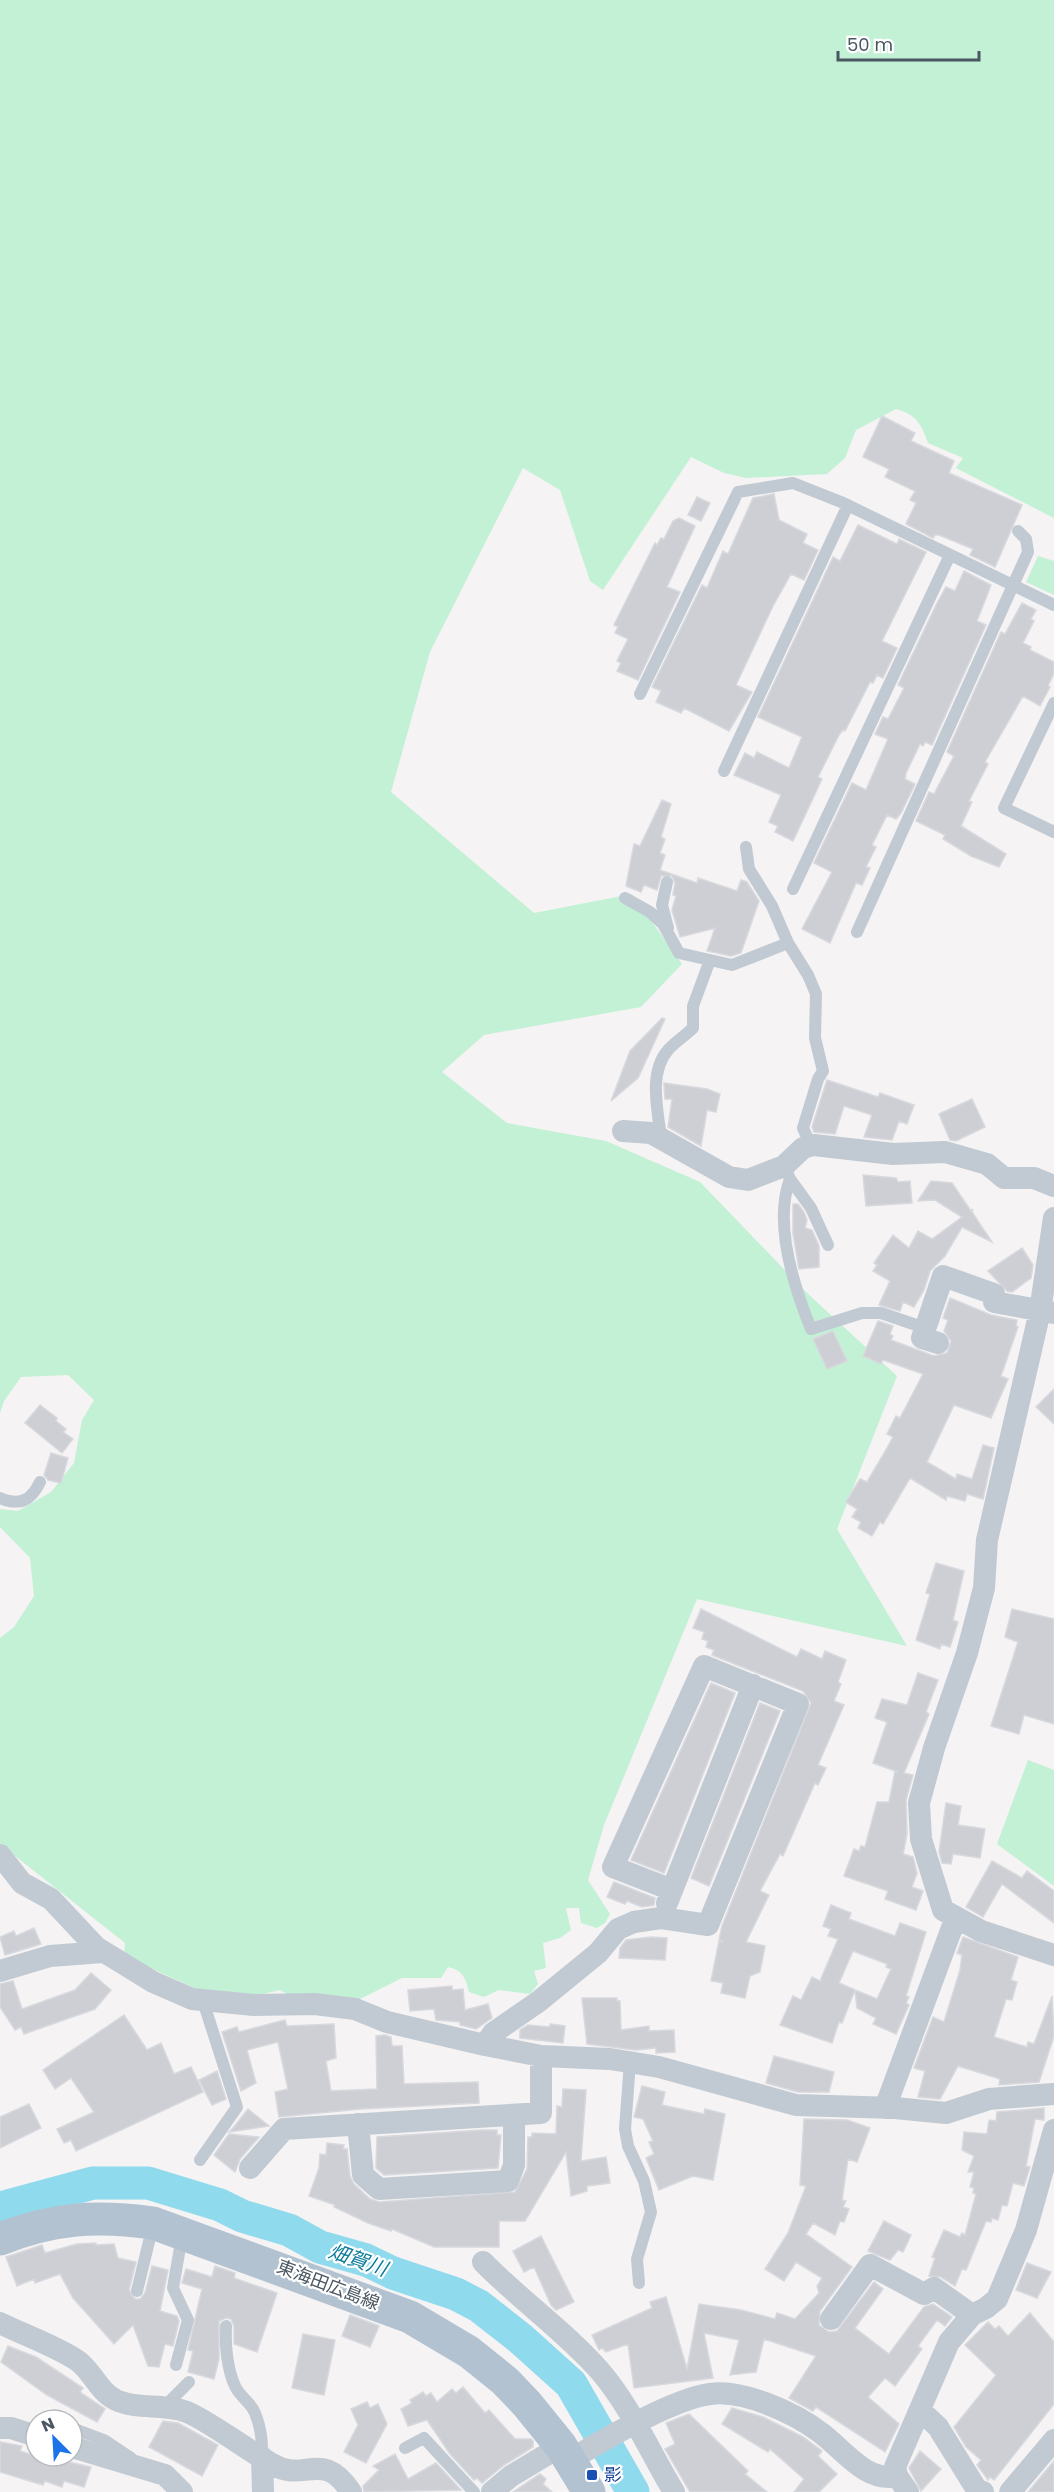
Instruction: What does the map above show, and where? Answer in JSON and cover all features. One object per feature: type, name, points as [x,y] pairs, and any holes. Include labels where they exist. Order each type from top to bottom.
[{"type":"main road","name":"東海田広島線","points":[[0,2239],[33,2226],[65,2220],[112,2217],[168,2227],[410,2317],[485,2363],[527,2404],[573,2452],[589,2492]]},
{"type":"street","points":[[623,1131],[651,1133],[729,1177],[747,1180],[787,1173],[803,1148],[811,1146],[893,1154],[945,1152],[987,1164],[1004,1178],[1034,1178],[1054,1186]]},
{"type":"street","points":[[1054,1218],[1047,1312],[987,1540],[984,1588],[967,1653],[934,1748],[919,1803],[921,1839],[943,1910],[981,1931],[1054,1955]]},
{"type":"street","points":[[932,1335],[944,1276],[994,1294],[994,1302],[1047,1312]]},
{"type":"street","points":[[485,2045],[493,2033],[538,2002],[590,1961],[618,1929],[634,1922],[661,1918],[708,1925],[798,1704],[704,1666],[613,1867],[672,1890]]},
{"type":"street","points":[[661,1918],[753,1685]]},
{"type":"street","points":[[0,1855],[22,1883],[51,1899],[103,1952],[170,1990],[203,2001],[254,2005],[315,2004],[355,2010],[387,2022],[541,2056],[630,2062],[659,2067],[796,2105],[885,2108],[946,2114],[989,2099],[1054,2094]]},
{"type":"street","points":[[885,2108],[956,1917]]},
{"type":"street","points":[[0,1971],[50,1956],[103,1952]]},
{"type":"street","points":[[250,2168],[284,2129],[541,2113],[541,2056]]},
{"type":"street","points":[[358,2124],[363,2175],[379,2188],[390,2188],[508,2181],[514,2165],[514,2115]]},
{"type":"street","points":[[902,2484],[895,2467],[949,2342],[972,2314],[986,2308],[997,2299],[1026,2230],[1054,2130]]},
{"type":"street","points":[[483,2262],[579,2349],[613,2388],[632,2426],[674,2492]]},
{"type":"street","points":[[831,2319],[870,2265],[924,2295],[934,2288],[972,2314]]},
{"type":"street","points":[[0,2323],[78,2361],[97,2385],[118,2401],[186,2412],[274,2465],[292,2470],[328,2469],[340,2476],[351,2492]]},
{"type":"street","points":[[492,2492],[511,2476],[573,2452],[680,2402],[712,2393],[736,2396],[774,2406],[798,2418],[871,2473],[902,2484]]},
{"type":"street","points":[[921,2411],[938,2427],[977,2490],[983,2492]]},
{"type":"street","points":[[0,2428],[11,2428],[24,2432]]},
{"type":"street","points":[[1010,2492],[1054,2440]]},
{"type":"street","points":[[84,2451],[165,2475],[182,2492]]},
{"type":"street","points":[[261,2456],[263,2492]]},
{"type":"lane","points":[[640,694],[738,492],[793,483],[848,505],[1054,605]]},
{"type":"lane","points":[[724,771],[848,505]]},
{"type":"lane","points":[[856,932],[1015,586],[1028,552],[1026,539],[1018,531]]},
{"type":"lane","points":[[793,889],[950,555]]},
{"type":"lane","points":[[1054,703],[1004,808],[1054,832]]},
{"type":"lane","points":[[746,847],[750,869],[772,906],[788,943],[808,975],[816,994],[815,1038],[823,1071],[818,1078],[803,1128],[811,1146]]},
{"type":"lane","points":[[667,882],[662,905],[668,929],[679,953],[732,965],[788,943]]},
{"type":"lane","points":[[625,898],[650,912],[668,929]]},
{"type":"lane","points":[[661,1138],[656,1083],[659,1070],[669,1049],[693,1028],[693,1006],[710,960]]},
{"type":"lane","points":[[787,1173],[811,1208],[828,1245]]},
{"type":"lane","points":[[787,1173],[784,1201],[789,1270],[811,1329],[862,1314],[881,1313],[932,1335]]},
{"type":"lane","points":[[0,1497],[11,1502],[22,1502],[34,1495],[40,1482]]},
{"type":"lane","points":[[200,2160],[237,2107],[203,2001]]},
{"type":"lane","points":[[630,2062],[625,2129],[628,2146],[644,2181],[651,2212],[637,2259],[639,2283]]},
{"type":"lane","points":[[137,2290],[168,2227]]},
{"type":"lane","points":[[168,2227],[173,2288],[188,2320],[176,2366]]},
{"type":"lane","points":[[226,2326],[225,2339],[235,2388],[253,2409],[258,2423],[261,2456]]},
{"type":"lane","points":[[164,2407],[189,2382]]},
{"type":"lane","points":[[84,2432],[104,2440],[129,2456],[137,2466]]},
{"type":"lane","points":[[405,2448],[424,2438],[474,2492]]},
{"type":"green space","points":[[0,0],[1054,0],[1054,518],[956,468],[963,458],[928,443],[917,421],[909,414],[896,409],[856,430],[845,458],[827,474],[746,478],[724,473],[691,457],[603,590],[590,581],[560,490],[523,468],[430,652],[391,792],[534,913],[632,894],[682,964],[641,1007],[484,1035],[442,1072],[507,1123],[606,1141],[700,1182],[807,1293],[897,1376],[837,1529],[907,1646],[697,1599],[604,1825],[588,1880],[610,1914],[605,1923],[597,1928],[581,1923],[579,1908],[566,1908],[571,1930],[560,1938],[543,1943],[546,1968],[534,1971],[538,1984],[530,1994],[499,1990],[484,1997],[469,1992],[463,1976],[457,1970],[448,1967],[441,1978],[402,1978],[352,2003],[294,1998],[280,1990],[254,1996],[212,1996],[124,1956],[125,1943],[0,1844],[0,1638],[14,1627],[34,1596],[30,1558],[0,1527],[0,1509],[18,1511],[51,1492],[74,1463],[82,1420],[94,1400],[68,1375],[21,1377],[4,1401],[0,1413]]},
{"type":"green space","points":[[1038,556],[1054,561],[1054,595],[1026,582]]},
{"type":"green space","points":[[1028,1760],[1054,1770],[1054,1886],[997,1844]]},
{"type":"building","points":[[882,416],[915,433],[911,441],[954,461],[949,473],[1022,505],[995,567],[970,555],[973,549],[939,535],[933,538],[906,524],[916,503],[910,500],[915,491],[885,477],[889,469],[863,457]]},
{"type":"building","points":[[774,494],[779,520],[807,534],[803,543],[818,550],[804,580],[791,574],[773,606],[736,685],[752,692],[729,731],[684,708],[681,713],[656,702],[661,691],[652,687],[702,585],[707,588],[723,551],[728,554],[753,498]]},
{"type":"building","points":[[697,497],[710,503],[701,521],[688,515]]},
{"type":"building","points":[[679,518],[695,526],[667,587],[680,592],[638,680],[617,671],[621,663],[617,661],[628,639],[615,633],[618,627],[614,625],[655,543],[657,545],[661,538],[664,539],[673,521]]},
{"type":"building","points":[[858,525],[897,544],[899,539],[926,552],[882,641],[897,648],[883,678],[877,675],[873,683],[870,682],[845,731],[843,730],[839,735],[818,777],[822,779],[793,841],[775,832],[778,826],[769,822],[781,795],[734,775],[745,753],[754,758],[757,752],[789,768],[802,737],[758,717],[833,557],[840,561]]},
{"type":"building","points":[[964,571],[991,585],[977,621],[986,625],[932,745],[925,742],[923,746],[920,744],[905,779],[915,784],[896,819],[887,815],[872,845],[876,847],[866,867],[870,868],[862,885],[856,883],[830,943],[802,929],[832,872],[814,863],[852,783],[866,790],[888,739],[875,734],[883,717],[888,719],[904,688],[898,685],[936,605],[946,587],[955,591]]},
{"type":"building","points":[[1022,603],[1036,610],[1031,619],[1034,621],[1023,643],[1031,647],[1030,650],[1054,662],[1054,673],[1040,706],[1023,696],[985,762],[988,764],[969,801],[972,802],[961,826],[1006,854],[999,867],[971,856],[943,839],[945,835],[916,821],[929,792],[934,794],[954,756],[947,752],[1001,632],[1005,634]]},
{"type":"building","points":[[662,800],[671,804],[661,837],[665,839],[660,853],[665,855],[660,870],[697,883],[698,878],[737,891],[741,880],[747,882],[759,901],[741,953],[731,956],[707,951],[715,928],[680,937],[672,910],[676,896],[673,895],[675,883],[672,876],[661,876],[657,890],[644,885],[641,892],[626,886],[634,844],[640,846]]},
{"type":"building","points":[[662,1018],[665,1019],[638,1078],[611,1101],[630,1051]]},
{"type":"building","points":[[827,1080],[878,1097],[880,1093],[914,1105],[907,1124],[899,1121],[892,1140],[864,1137],[872,1115],[844,1106],[835,1134],[814,1132],[812,1127]]},
{"type":"building","points":[[664,1083],[707,1089],[720,1094],[716,1112],[707,1110],[701,1146],[668,1127],[672,1099],[665,1099]]},
{"type":"building","points":[[972,1099],[985,1127],[956,1141],[950,1140],[939,1114]]},
{"type":"building","points":[[863,1175],[896,1178],[898,1182],[910,1181],[912,1203],[866,1206]]},
{"type":"building","points":[[931,1181],[952,1183],[971,1211],[973,1209],[972,1212],[992,1242],[962,1227],[945,1256],[930,1271],[924,1290],[914,1307],[903,1302],[900,1311],[879,1305],[890,1281],[873,1271],[877,1265],[874,1263],[893,1235],[909,1248],[918,1231],[932,1239],[962,1217],[935,1200],[918,1201]]},
{"type":"building","points":[[793,1204],[798,1204],[804,1212],[807,1220],[805,1228],[812,1230],[819,1246],[819,1267],[799,1269],[793,1234]]},
{"type":"building","points":[[1022,1248],[1033,1265],[1031,1278],[1012,1292],[1007,1291],[988,1271]]},
{"type":"building","points":[[950,1298],[991,1315],[1017,1320],[1016,1326],[1018,1327],[1001,1376],[1008,1379],[991,1418],[954,1405],[927,1462],[956,1479],[957,1474],[972,1479],[983,1445],[994,1448],[983,1499],[967,1494],[965,1501],[947,1496],[946,1500],[910,1478],[883,1524],[880,1522],[872,1536],[858,1528],[861,1522],[852,1517],[857,1509],[846,1502],[860,1479],[867,1482],[893,1437],[887,1434],[896,1416],[900,1418],[923,1374],[883,1360],[881,1364],[863,1356],[878,1321],[893,1326],[890,1334],[893,1336],[891,1340],[934,1356],[947,1353],[951,1341],[944,1331],[948,1320],[943,1318]]},
{"type":"building","points":[[833,1331],[847,1361],[827,1369],[813,1339]]},
{"type":"building","points":[[1054,1389],[1054,1424],[1036,1407]]},
{"type":"building","points":[[40,1405],[57,1418],[56,1421],[66,1429],[63,1432],[73,1439],[62,1453],[25,1423]]},
{"type":"building","points":[[51,1453],[68,1458],[61,1483],[48,1480],[44,1475]]},
{"type":"building","points":[[936,1563],[964,1571],[953,1620],[958,1622],[950,1647],[941,1644],[940,1649],[916,1640],[930,1594],[926,1593]]},
{"type":"building","points":[[701,1609],[797,1657],[801,1649],[822,1659],[825,1651],[846,1660],[838,1682],[841,1684],[834,1701],[844,1705],[818,1765],[826,1768],[818,1785],[815,1783],[783,1856],[780,1854],[760,1891],[769,1895],[746,1942],[765,1946],[760,1972],[750,1976],[745,1998],[721,1993],[723,1983],[711,1981],[719,1941],[724,1942],[719,1940],[722,1926],[811,1703],[803,1691],[712,1655],[714,1650],[706,1647],[708,1641],[702,1639],[704,1632],[693,1628]]},
{"type":"building","points":[[1012,1609],[1054,1619],[1054,1724],[1024,1715],[1019,1734],[991,1726],[1018,1642],[1005,1637]]},
{"type":"building","points":[[918,1673],[938,1680],[926,1712],[929,1714],[904,1773],[913,1775],[906,1800],[907,1834],[903,1854],[913,1857],[917,1873],[912,1887],[923,1891],[916,1910],[885,1899],[888,1891],[844,1876],[854,1849],[859,1851],[861,1846],[865,1847],[877,1802],[889,1802],[895,1771],[898,1772],[873,1763],[887,1722],[875,1718],[882,1699],[907,1705]]},
{"type":"building","points":[[711,1683],[735,1693],[664,1873],[631,1860]]},
{"type":"building","points":[[760,1703],[780,1711],[709,1886],[691,1878]]},
{"type":"building","points":[[946,1803],[961,1806],[958,1825],[985,1829],[980,1858],[953,1854],[951,1864],[942,1863],[939,1852]]},
{"type":"building","points":[[992,1861],[1022,1878],[1027,1871],[1054,1891],[1054,1923],[1002,1884],[983,1917],[966,1907]]},
{"type":"building","points":[[614,1882],[655,1898],[654,1905],[642,1907],[607,1897]]},
{"type":"building","points":[[831,1905],[851,1913],[849,1919],[895,1936],[900,1923],[926,1932],[906,1996],[909,1997],[906,2003],[909,2005],[896,2034],[873,2024],[876,2018],[857,2008],[855,1990],[842,2023],[839,2022],[832,2043],[780,2025],[793,1996],[801,2000],[812,1977],[820,1981],[838,1939],[828,1936],[831,1929],[823,1926]],"holes":[[[853,1951],[887,1964],[886,1967],[891,1969],[877,1999],[839,1983]]]},
{"type":"building","points":[[34,1928],[41,1944],[5,1955],[0,1937],[14,1931],[16,1936]]},
{"type":"building","points":[[963,1937],[1018,1957],[1011,1980],[1017,1982],[1012,2000],[1006,1999],[994,2037],[1027,2047],[1028,2042],[1034,2044],[1052,1996],[1054,2036],[1039,2082],[999,2085],[1000,2079],[958,2066],[940,2099],[918,2097],[925,2071],[914,2068],[933,2017],[944,2022],[960,1970],[962,1955],[957,1953]]},
{"type":"building","points":[[667,1938],[665,1960],[619,1958],[620,1948],[626,1940]]},
{"type":"building","points":[[91,1973],[111,1990],[95,2009],[24,2034],[21,2027],[15,2030],[0,2007],[0,1984],[13,1981],[22,2009],[75,1990]]},
{"type":"building","points":[[452,1986],[452,1990],[463,1989],[465,2010],[488,2004],[492,2018],[476,2029],[460,2025],[460,2022],[436,2020],[434,2009],[410,2011],[408,1990]]},
{"type":"building","points":[[582,1998],[617,1998],[617,2001],[620,2001],[621,2030],[649,2026],[649,2031],[674,2030],[675,2052],[656,2053],[656,2048],[636,2050],[587,2044]]},
{"type":"building","points":[[124,2015],[147,2050],[161,2043],[174,2074],[191,2067],[203,2092],[76,2151],[71,2140],[64,2143],[57,2129],[94,2112],[71,2078],[55,2089],[43,2070]]},
{"type":"building","points":[[285,2020],[287,2026],[334,2024],[336,2058],[326,2061],[331,2091],[377,2089],[376,2036],[385,2035],[391,2037],[392,2046],[402,2046],[404,2084],[478,2082],[479,2103],[361,2109],[279,2117],[275,2092],[288,2089],[278,2042],[247,2050],[256,2083],[241,2091],[222,2032],[237,2027],[239,2032]]},
{"type":"building","points":[[550,2024],[565,2026],[563,2043],[520,2038],[520,2030],[528,2025],[550,2027]]},
{"type":"building","points":[[774,2056],[834,2072],[829,2092],[798,2092],[766,2083]]},
{"type":"building","points":[[217,2071],[226,2099],[212,2105],[199,2080]]},
{"type":"building","points":[[642,2086],[665,2092],[662,2105],[704,2114],[705,2109],[725,2114],[713,2180],[693,2176],[659,2190],[646,2158],[654,2154],[649,2142],[653,2141],[643,2119],[634,2117]]},
{"type":"building","points":[[563,2089],[586,2090],[581,2161],[606,2157],[610,2183],[587,2186],[587,2191],[571,2196],[566,2152],[525,2221],[499,2221],[499,2247],[434,2247],[392,2229],[391,2231],[368,2223],[334,2207],[335,2205],[309,2196],[319,2168],[320,2154],[326,2155],[327,2143],[344,2145],[343,2149],[347,2149],[350,2176],[354,2184],[370,2199],[379,2202],[515,2192],[527,2169],[528,2137],[532,2137],[532,2133],[556,2134],[557,2106],[562,2107]]},
{"type":"building","points":[[29,2104],[41,2128],[0,2148],[0,2117]]},
{"type":"building","points":[[1044,2108],[1044,2120],[1035,2119],[1026,2166],[1030,2167],[1024,2186],[1013,2183],[1007,2206],[1002,2205],[998,2220],[992,2218],[991,2222],[986,2221],[966,2270],[962,2269],[955,2286],[941,2277],[929,2276],[935,2258],[932,2257],[944,2230],[960,2237],[962,2233],[965,2235],[976,2194],[973,2193],[974,2188],[970,2187],[974,2172],[968,2172],[974,2156],[962,2150],[964,2132],[987,2134],[989,2120],[996,2121],[997,2112]]},
{"type":"building","points":[[248,2109],[269,2126],[229,2132],[233,2128]]},
{"type":"building","points":[[804,2119],[847,2120],[870,2128],[857,2162],[848,2159],[842,2200],[846,2201],[843,2207],[849,2209],[844,2222],[840,2221],[835,2235],[813,2223],[806,2234],[852,2267],[820,2311],[819,2325],[829,2332],[837,2331],[874,2282],[883,2289],[855,2328],[889,2354],[924,2307],[933,2304],[952,2317],[945,2326],[937,2320],[918,2346],[922,2349],[895,2386],[885,2378],[868,2397],[899,2424],[885,2452],[816,2407],[813,2411],[789,2398],[816,2356],[764,2339],[756,2372],[730,2375],[739,2340],[704,2333],[713,2378],[634,2388],[628,2344],[606,2352],[602,2348],[599,2350],[592,2335],[652,2308],[650,2302],[666,2297],[687,2369],[699,2304],[741,2310],[775,2319],[777,2313],[795,2319],[819,2293],[817,2286],[822,2278],[796,2262],[784,2281],[765,2269],[788,2233],[806,2186],[800,2185]]},
{"type":"building","points":[[497,2130],[497,2135],[501,2135],[498,2168],[384,2175],[376,2168],[377,2137]]},
{"type":"building","points":[[229,2134],[259,2137],[240,2159],[235,2172],[214,2155]]},
{"type":"building","points":[[884,2221],[911,2235],[903,2252],[898,2250],[890,2260],[868,2251]]},
{"type":"building","points":[[541,2236],[574,2302],[556,2310],[551,2305],[534,2267],[524,2272],[513,2251]]},
{"type":"building","points":[[96,2243],[96,2245],[114,2244],[118,2258],[136,2262],[129,2290],[135,2299],[140,2299],[145,2293],[152,2266],[168,2270],[160,2311],[177,2316],[179,2321],[173,2346],[165,2344],[159,2367],[148,2366],[133,2325],[114,2344],[73,2298],[60,2274],[35,2283],[34,2279],[17,2286],[6,2257],[42,2245],[45,2253],[77,2244]]},
{"type":"building","points":[[1027,2263],[1051,2272],[1037,2298],[1016,2290]]},
{"type":"building","points":[[215,2266],[235,2273],[234,2278],[277,2293],[257,2352],[234,2344],[234,2326],[231,2319],[226,2318],[219,2321],[219,2359],[214,2379],[188,2372],[193,2351],[188,2350],[202,2289],[182,2283],[186,2269],[212,2277]]},
{"type":"building","points":[[1030,2313],[1054,2342],[1054,2404],[994,2480],[990,2477],[988,2480],[977,2465],[981,2460],[966,2447],[954,2427],[996,2375],[965,2345],[988,2322],[995,2329],[999,2326],[1008,2336]]},
{"type":"building","points":[[350,2315],[379,2326],[370,2347],[342,2336]]},
{"type":"building","points":[[303,2334],[335,2340],[324,2395],[292,2388]]},
{"type":"building","points":[[8,2346],[36,2357],[83,2388],[80,2392],[105,2409],[97,2422],[84,2415],[84,2408],[71,2408],[47,2395],[1,2362]]},
{"type":"building","points":[[463,2387],[485,2413],[489,2410],[515,2439],[533,2441],[533,2447],[504,2465],[482,2483],[477,2478],[474,2480],[450,2454],[427,2420],[408,2426],[401,2409],[412,2403],[410,2400],[423,2392],[426,2396],[431,2393],[437,2402],[452,2389],[456,2393]]},
{"type":"building","points":[[367,2402],[370,2408],[378,2404],[387,2424],[366,2463],[344,2452],[358,2425],[351,2409]]},
{"type":"building","points":[[732,2408],[763,2417],[803,2437],[822,2451],[818,2456],[837,2474],[819,2492],[794,2492],[804,2479],[770,2449],[768,2452],[722,2424]]},
{"type":"building","points":[[689,2414],[748,2471],[745,2474],[767,2492],[690,2492],[665,2449],[675,2444],[666,2423]]},
{"type":"building","points":[[163,2421],[178,2423],[218,2445],[202,2476],[149,2447]]},
{"type":"building","points":[[0,2442],[22,2446],[20,2451],[24,2452],[24,2468],[91,2467],[84,2487],[64,2481],[62,2487],[45,2481],[43,2485],[0,2472]]},
{"type":"building","points":[[920,2451],[941,2469],[921,2491],[909,2468]]},
{"type":"building","points":[[395,2454],[408,2479],[436,2463],[461,2490],[364,2492],[363,2486],[379,2470],[373,2466]]},
{"type":"building","points":[[1054,2461],[1054,2492],[1028,2492]]},
{"type":"building","points":[[540,2474],[546,2479],[543,2484],[552,2492],[513,2492]]},
{"type":"waterway","name":"畑賀川","points":[[0,2208],[93,2183],[148,2183],[220,2205],[242,2216],[289,2230],[320,2247],[366,2260],[393,2273],[456,2294],[479,2306],[521,2339],[571,2384],[633,2492]]},
{"type":"place","name":"影","points":[[592,2475]]}]
